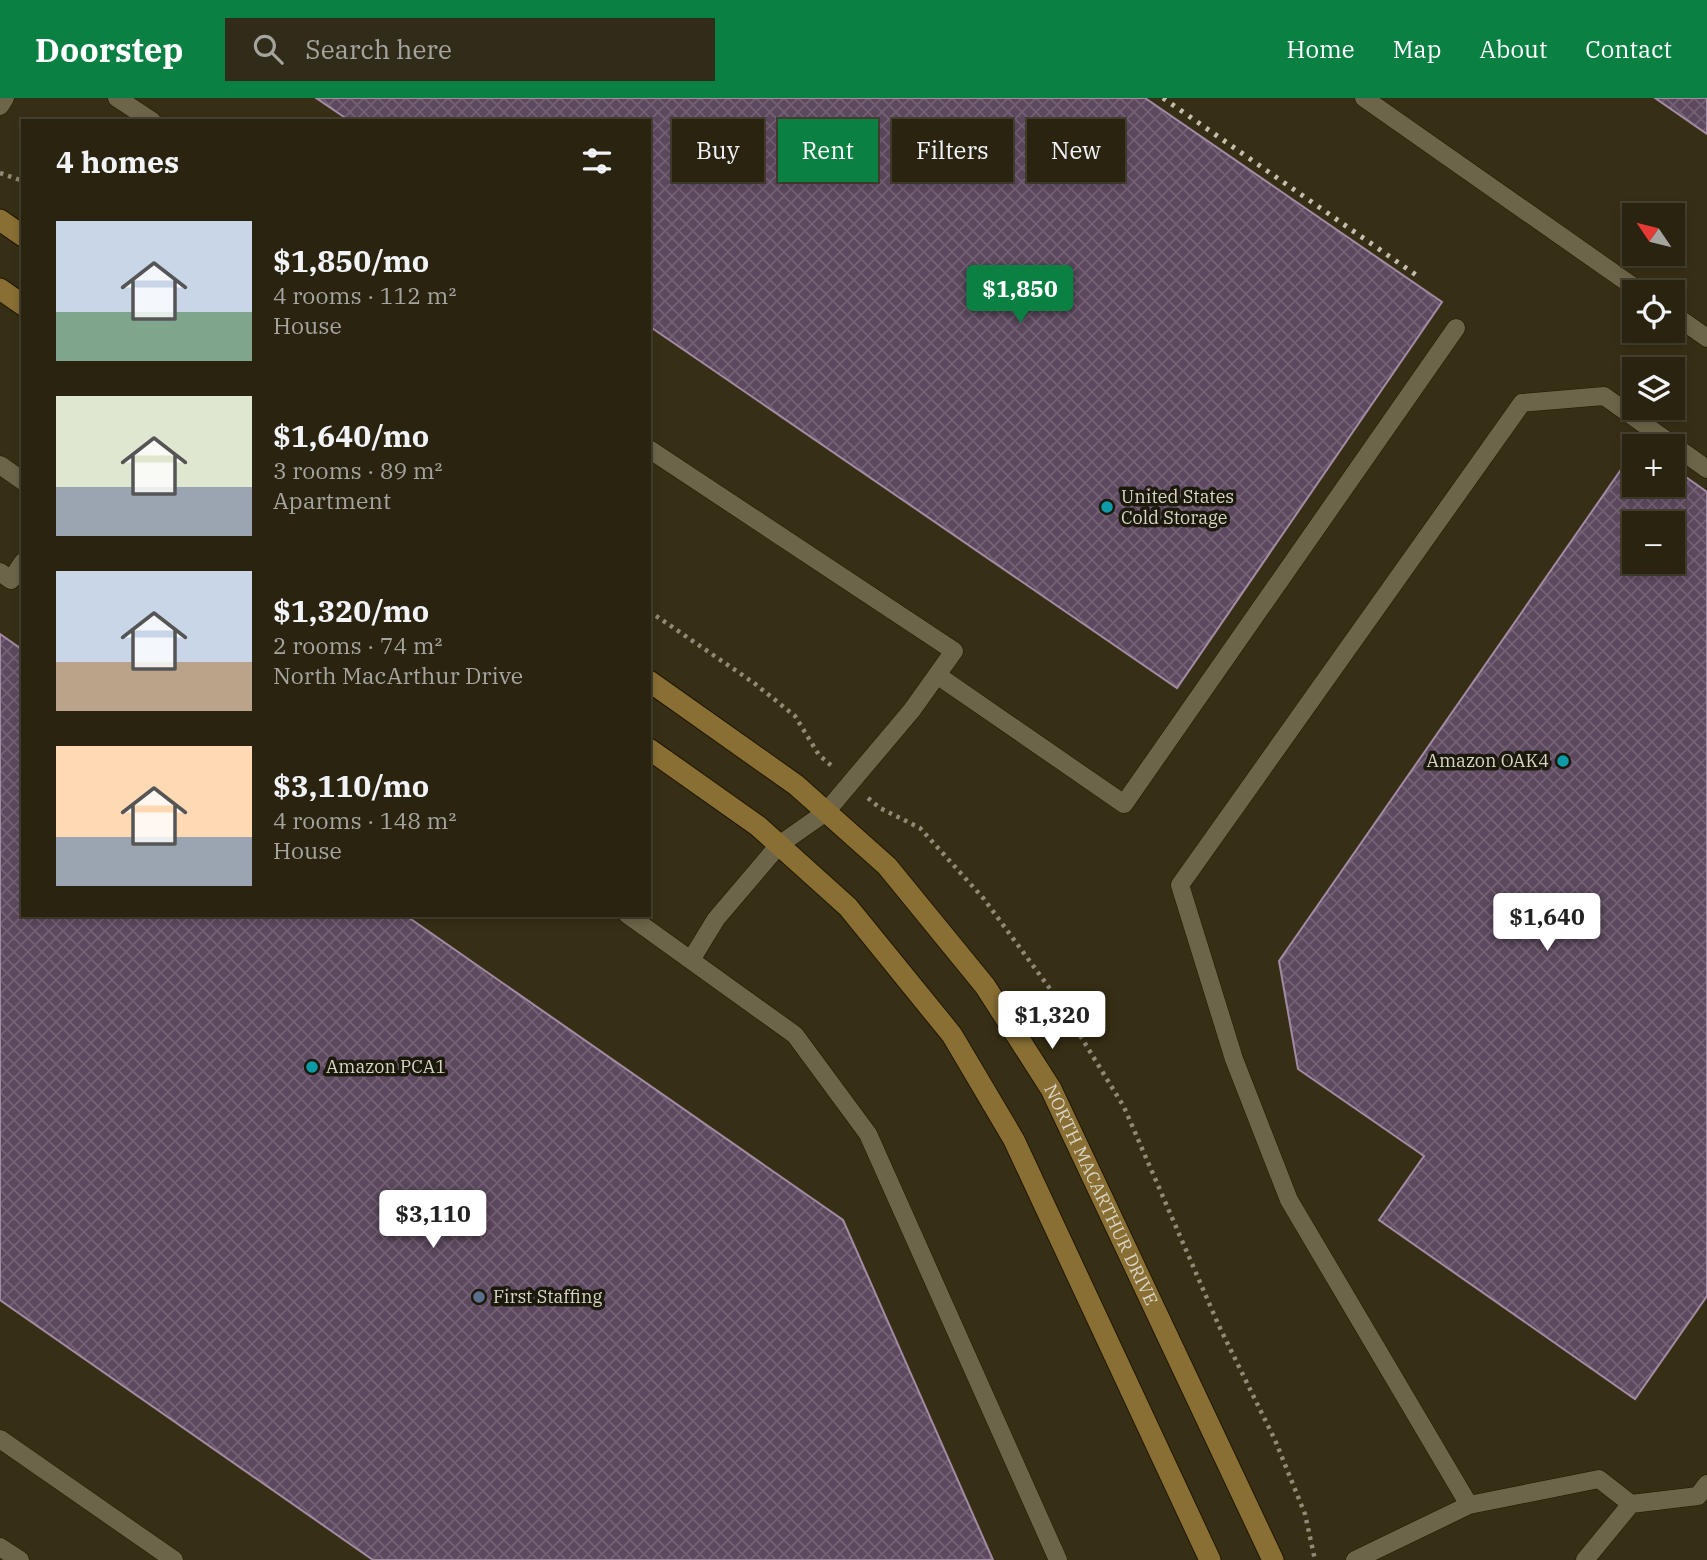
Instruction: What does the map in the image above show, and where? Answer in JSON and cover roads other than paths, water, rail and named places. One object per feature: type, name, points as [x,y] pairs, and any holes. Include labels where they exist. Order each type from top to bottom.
[{"type":"main road","points":[[0,220],[21,235]]},
{"type":"main road","points":[[0,289],[21,304]]},
{"type":"main road","name":"NORTH MACARTHUR DRIVE","points":[[651,682],[796,785],[887,866],[985,986],[1051,1089],[1273,1560]]},
{"type":"main road","points":[[651,751],[758,826],[848,907],[959,1047],[1014,1140],[1210,1560]]},
{"type":"lane","points":[[0,106],[5,98]]},
{"type":"lane","points":[[117,98],[149,119]]},
{"type":"lane","points":[[1364,98],[1625,280]]},
{"type":"lane","points":[[1685,322],[1707,338]]},
{"type":"lane","points":[[937,675],[1125,804],[1456,328]]},
{"type":"lane","points":[[1469,1505],[1289,1200],[1234,1059],[1180,885],[1522,403],[1604,396],[1707,469]]},
{"type":"lane","points":[[651,450],[954,651],[827,812],[779,845],[716,919],[691,960]]},
{"type":"lane","points":[[0,465],[21,480]]},
{"type":"lane","points":[[0,572],[11,580],[21,565]]},
{"type":"lane","points":[[631,917],[795,1035],[868,1134],[1058,1560]]},
{"type":"lane","points":[[0,1439],[174,1560]]},
{"type":"lane","points":[[1355,1560],[1469,1505],[1599,1479],[1631,1504]]},
{"type":"lane","points":[[1586,1560],[1631,1504],[1698,1496],[1707,1484]]},
{"type":"lane","points":[[0,1547],[20,1560]]},
{"type":"railway","points":[[1163,98],[1419,277]]},
{"type":"place","name":"United States Cold Storage","points":[[1107,507]]},
{"type":"place","name":"Amazon OAK4","points":[[1563,761]]},
{"type":"place","name":"Amazon PCA1","points":[[312,1067]]},
{"type":"place","name":"First Staffing","points":[[479,1297]]}]
